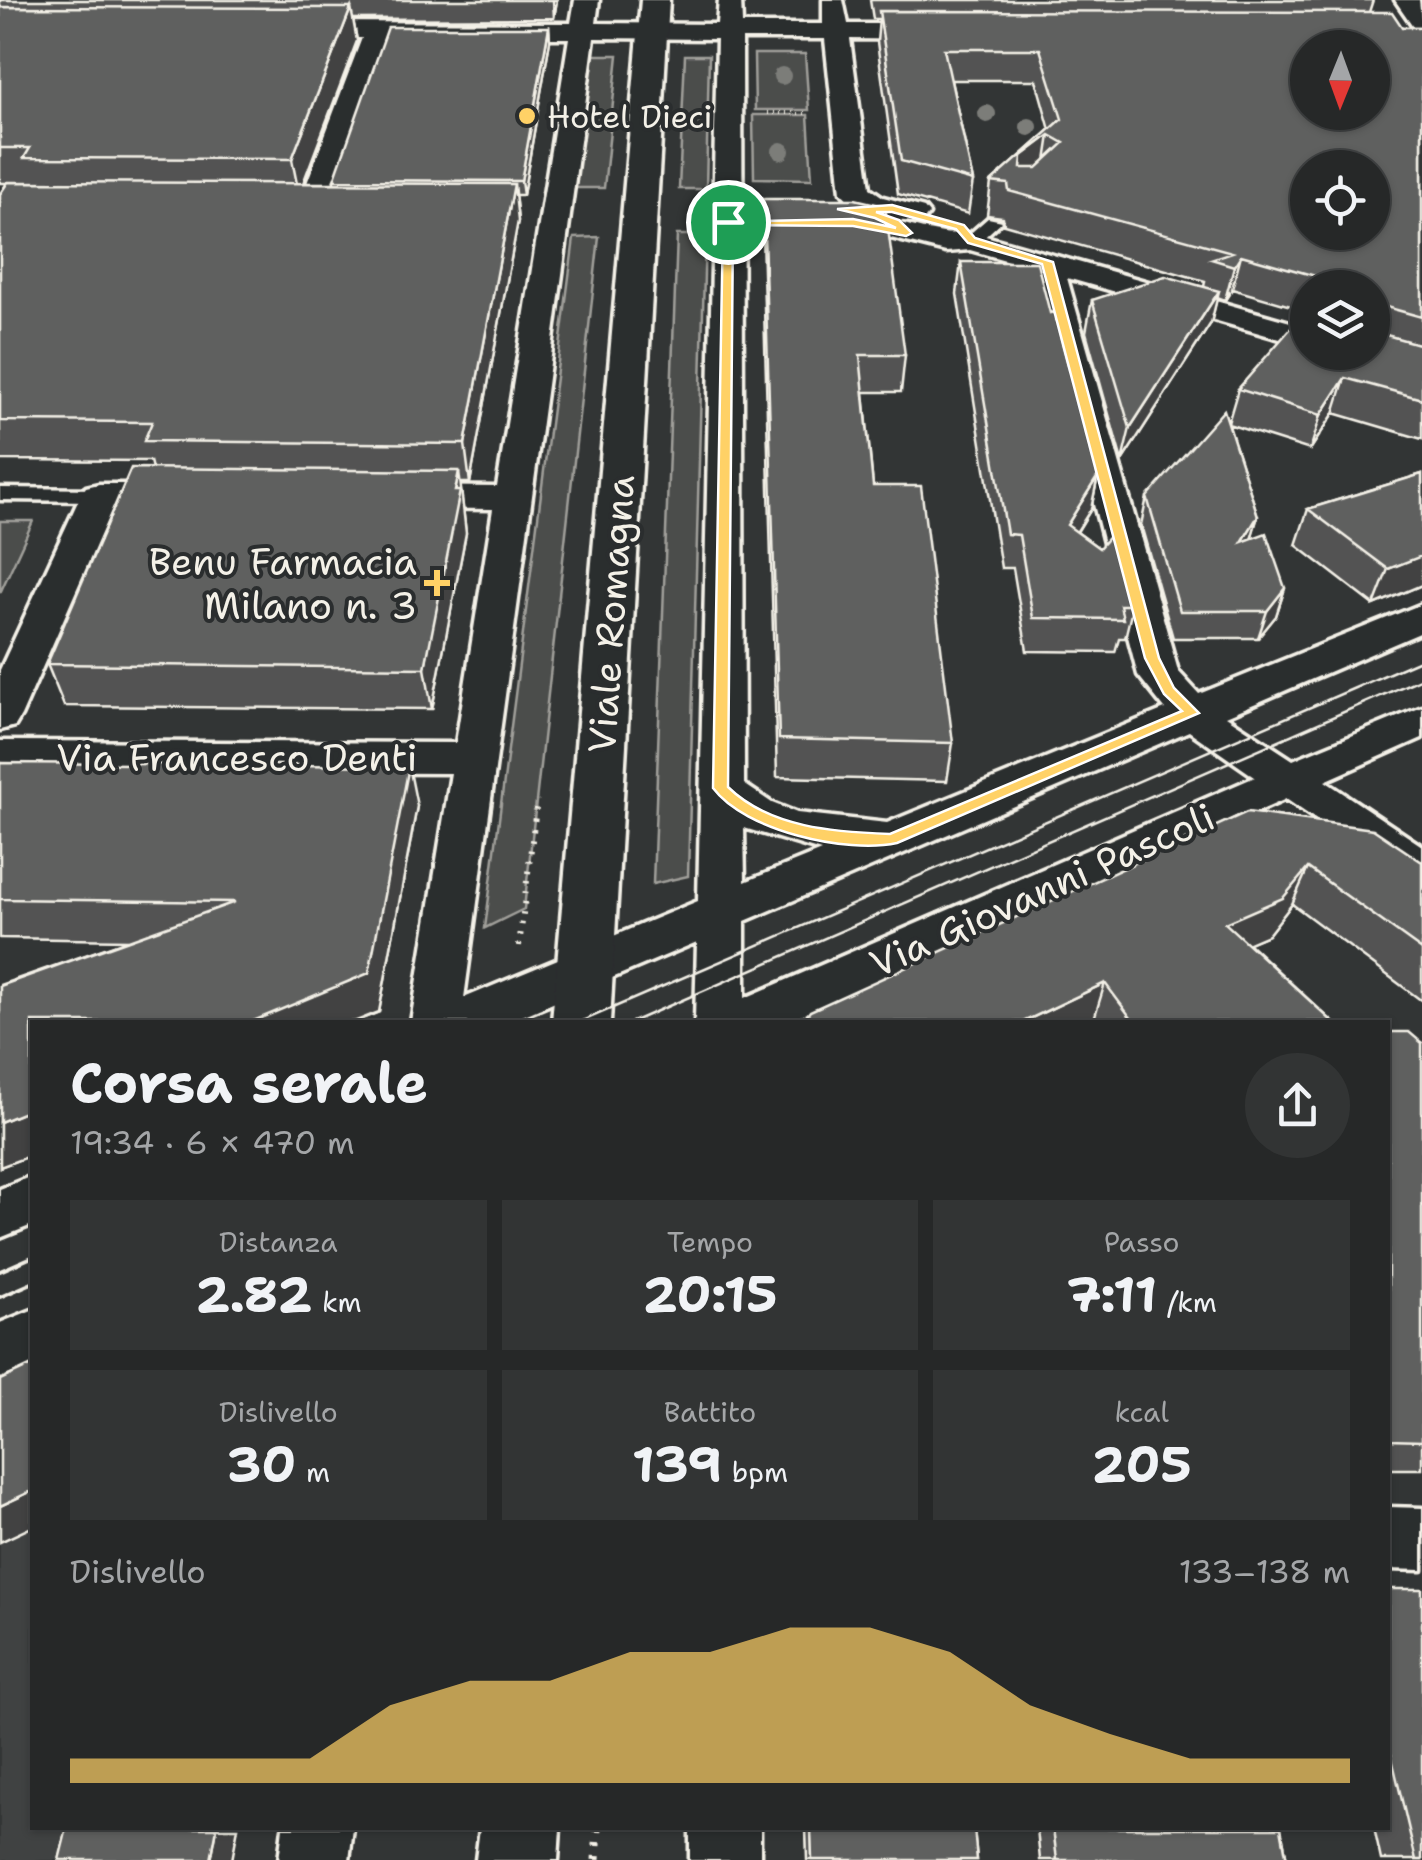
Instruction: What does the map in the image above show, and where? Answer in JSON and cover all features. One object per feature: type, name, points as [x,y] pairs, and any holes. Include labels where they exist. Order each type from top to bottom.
[{"type":"main road","name":"Viale Romagna","points":[[582,996],[654,16]]},
{"type":"main road","points":[[518,1860],[520,1830]]},
{"type":"street","points":[[436,1020],[513,498],[541,208],[587,0]]},
{"type":"street","points":[[720,1020],[721,788],[743,222],[730,0]]},
{"type":"street","points":[[832,0],[856,192],[899,221],[946,243],[983,231],[1047,262],[1290,332]]},
{"type":"street","points":[[1407,0],[1416,28]]},
{"type":"street","points":[[269,30],[582,31],[654,16],[730,32],[977,32]]},
{"type":"street","points":[[353,207],[303,207],[377,30]]},
{"type":"street","points":[[803,216],[853,222],[899,221]]},
{"type":"street","points":[[1047,262],[1152,658],[1169,691],[1192,713],[1422,869]]},
{"type":"street","points":[[0,716],[99,494],[214,496]]},
{"type":"street","points":[[366,497],[513,498]]},
{"type":"street","points":[[468,1020],[582,996],[720,912],[1422,616]]},
{"type":"street","name":"Via Giovanni Pascoli","points":[[744,1020],[1422,722]]},
{"type":"street","name":"Via Francesco Denti","points":[[0,756],[474,758]]},
{"type":"street","points":[[721,788],[735,802],[778,825],[850,838],[892,840]]},
{"type":"street","points":[[0,1214],[30,1201]]},
{"type":"street","points":[[0,1351],[30,1338]]},
{"type":"street","points":[[1390,1538],[1422,1539]]},
{"type":"street","points":[[314,1860],[318,1830]]},
{"type":"street","points":[[725,1830],[725,1860]]},
{"type":"lane","points":[[842,209],[899,221]]},
{"type":"lane","points":[[803,216],[842,209],[899,221]]},
{"type":"lane","points":[[0,494],[99,494]]},
{"type":"path","points":[[765,113],[817,113]]},
{"type":"path","points":[[519,947],[537,800]]},
{"type":"path","points":[[596,1860],[598,1830]]},
{"type":"shaded area","points":[[754,54],[805,54],[809,110],[755,110]]},
{"type":"shaded area","points":[[589,55],[618,55],[604,188],[571,188]]},
{"type":"shaded area","points":[[685,55],[709,55],[706,189],[679,189]]},
{"type":"shaded area","points":[[753,115],[808,115],[812,179],[754,178]]},
{"type":"shaded area","points":[[677,235],[705,235],[688,876],[653,884]]},
{"type":"shaded area","points":[[599,237],[524,909],[485,928],[574,238]]},
{"type":"shaded area","points":[[0,521],[33,521],[0,593]]},
{"type":"shaded area","points":[[30,1405],[30,1830],[238,1830],[232,1860],[0,1860],[0,1419]]},
{"type":"building","points":[[0,7],[351,8],[292,159],[24,158],[30,148],[0,148]]},
{"type":"building","points":[[879,11],[1392,12],[1402,27],[1422,27],[1422,317],[1390,308],[1390,270],[1294,270],[1241,255],[1234,266],[1211,259],[1232,252],[1009,191],[1008,184],[991,182],[1062,119],[1040,49],[944,49],[973,181],[901,161]],"holes":[[[1050,135],[1064,143],[1037,168],[1021,168],[1022,156]]]},
{"type":"building","points":[[388,27],[549,27],[521,181],[334,180]]},
{"type":"building","points":[[8,182],[514,184],[465,444],[144,441],[152,422],[0,421],[0,194]]},
{"type":"building","points":[[763,199],[855,199],[885,206],[905,355],[860,355],[873,486],[921,486],[953,743],[779,739]]},
{"type":"building","points":[[961,262],[1037,262],[1098,476],[1067,525],[1099,548],[1113,532],[1133,605],[1120,605],[1123,619],[1033,618],[1019,535],[1007,534]]},
{"type":"building","points":[[1165,276],[1219,291],[1130,428],[1092,300]]},
{"type":"building","points":[[1290,329],[1290,370],[1390,370],[1390,336],[1422,345],[1422,399],[1345,378],[1321,415],[1238,389]]},
{"type":"building","points":[[1224,410],[1258,516],[1242,542],[1266,533],[1285,588],[1267,611],[1180,611],[1147,497]]},
{"type":"building","points":[[131,468],[459,471],[455,491],[460,491],[425,668],[47,664]]},
{"type":"building","points":[[1422,474],[1422,556],[1388,569],[1308,509]]},
{"type":"building","points":[[0,763],[409,766],[369,973],[256,1020],[30,1020],[30,1110],[0,1122],[0,986],[235,902],[0,899]]},
{"type":"building","points":[[1247,812],[1373,829],[1422,862],[1422,950],[1308,868],[1283,898],[1225,923],[1331,1020],[1133,1020],[1105,983],[1027,1020],[803,1020],[810,1011]]},
{"type":"building","points":[[1390,1032],[1409,1032],[1422,1043],[1422,1441],[1390,1440]]},
{"type":"building","points":[[30,1366],[30,1492],[0,1506],[0,1380]]},
{"type":"building","points":[[1390,1589],[1422,1589],[1422,1860],[1416,1860],[1391,1754]]},
{"type":"building","points":[[66,1830],[217,1830],[211,1860],[59,1860]]},
{"type":"building","points":[[811,1830],[974,1830],[977,1860],[812,1860]]},
{"type":"building","points":[[1053,1830],[1281,1830],[1287,1860],[1057,1860]]},
{"type":"tram line","points":[[585,1020],[1422,659]]},
{"type":"tram line","points":[[637,1020],[1422,678]]},
{"type":"tram line","points":[[0,1271],[30,1258]]},
{"type":"tram line","points":[[0,1297],[30,1284]]},
{"type":"place","name":"Hotel Dieci","points":[[527,116]]},
{"type":"place","name":"Benu Farmacia Milano n. 3","points":[[437,583]]},
{"type":"route","points":[[892,208],[960,227],[971,240],[1047,262],[1152,658],[1169,691],[1192,713],[892,840],[810,833],[778,825],[735,802],[721,788],[728,222],[853,222],[906,233],[896,222],[878,215],[842,209],[892,208]]}]
